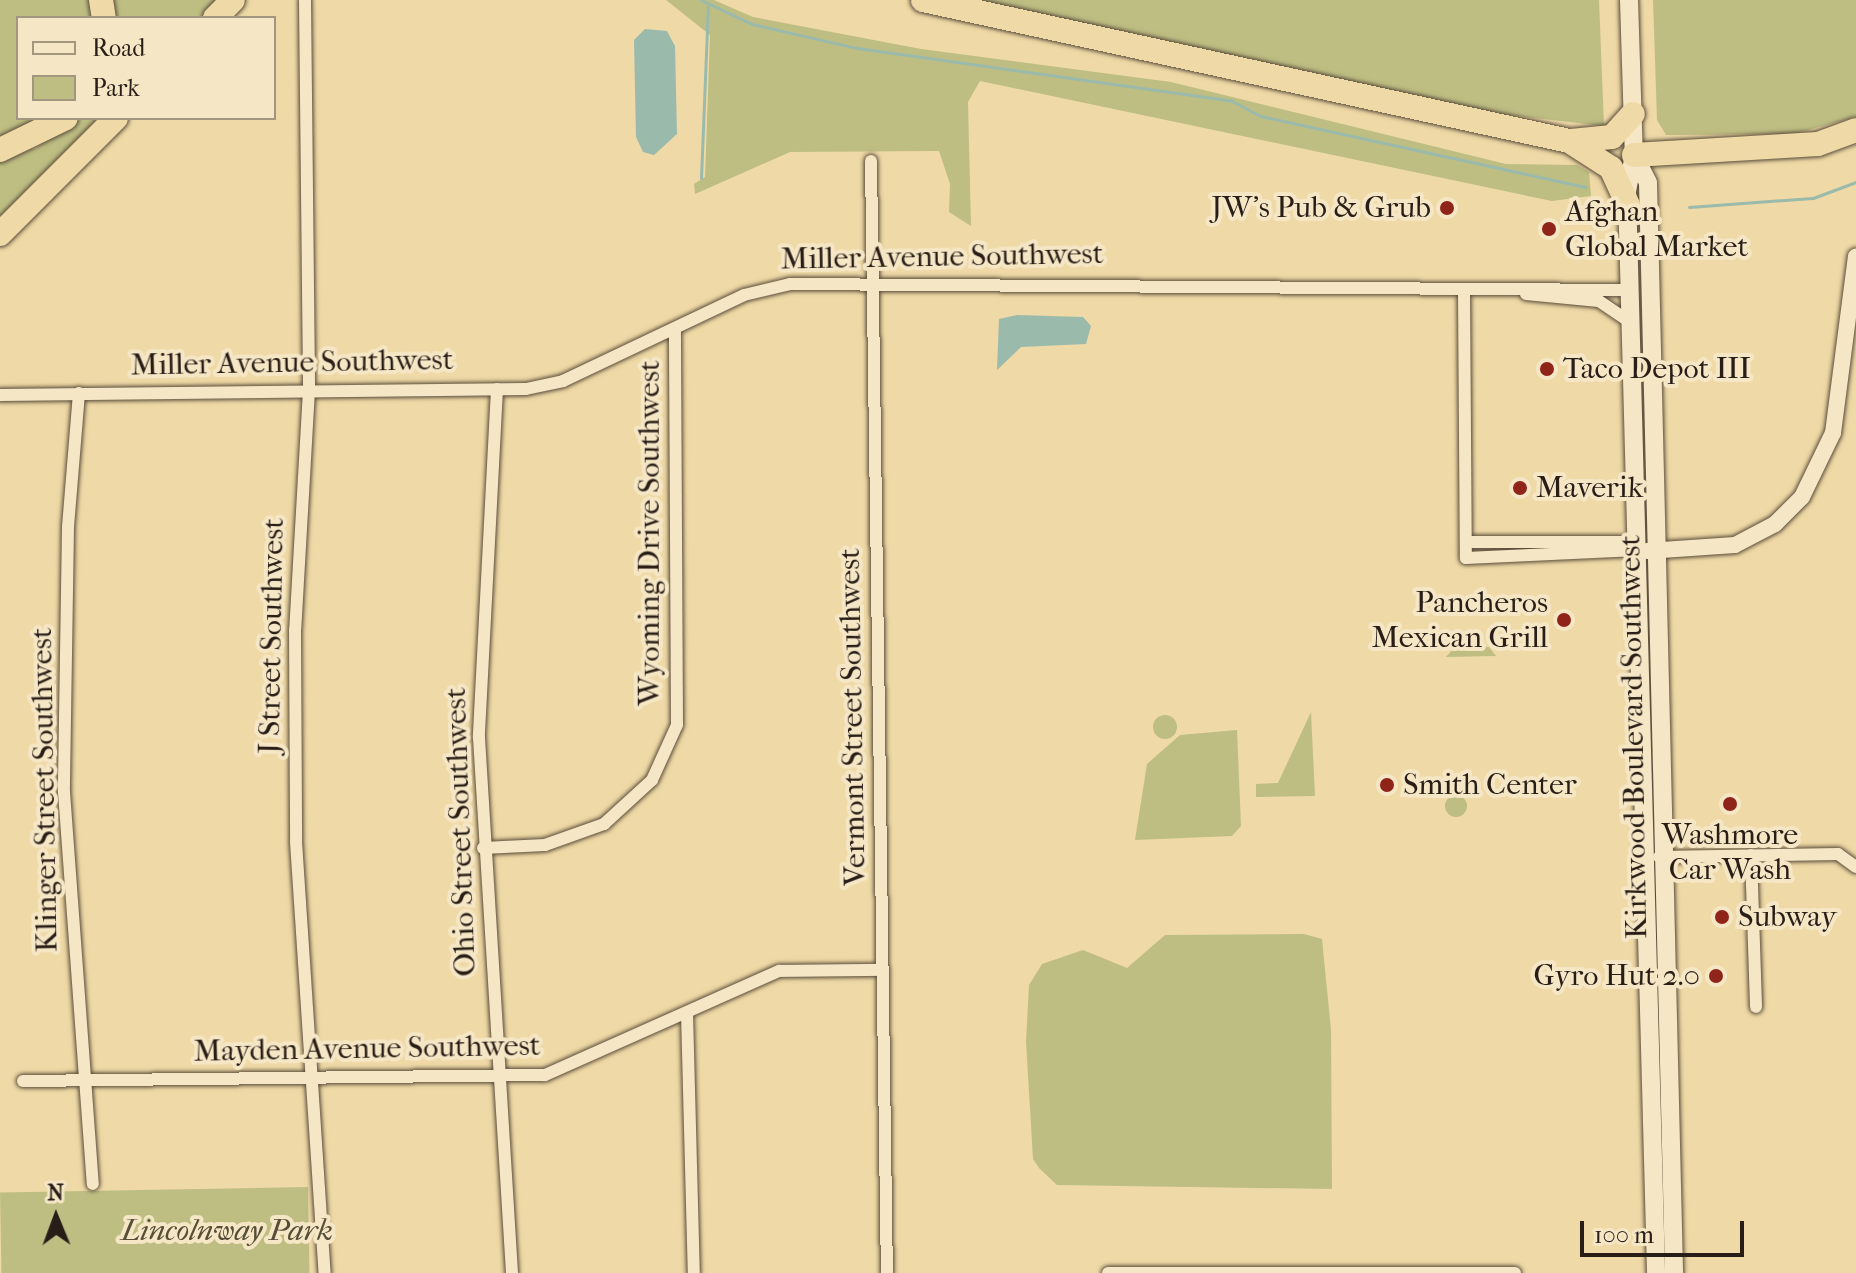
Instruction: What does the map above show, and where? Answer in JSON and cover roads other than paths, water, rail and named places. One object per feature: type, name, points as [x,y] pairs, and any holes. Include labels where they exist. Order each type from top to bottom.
[{"type":"highway","points":[[217,16],[233,0]]},
{"type":"highway","points":[[923,0],[1569,141],[1612,137],[1633,114]]},
{"type":"highway","points":[[0,150],[62,120]]},
{"type":"highway","points":[[0,234],[114,120]]},
{"type":"highway","points":[[1634,155],[1818,144],[1856,130]]},
{"type":"highway","points":[[1569,141],[1611,168],[1628,205]]},
{"type":"highway","points":[[1634,155],[1795,158],[1856,147]]},
{"type":"main road","name":"Kirkwood Boulevard Southwest","points":[[1629,0],[1634,155],[1628,205],[1637,550],[1674,1273]]},
{"type":"main road","name":"Kirkwood Boulevard Southwest","points":[[1634,155],[1648,183],[1659,551],[1654,857],[1656,1273]]},
{"type":"main road","points":[[1630,290],[1643,302],[1653,340]]},
{"type":"street","name":"J Street Southwest","points":[[305,0],[309,390],[294,734],[325,1273]]},
{"type":"street","name":"Vermont Street Southwest","points":[[871,161],[887,1273]]},
{"type":"street","points":[[1464,292],[1466,558],[1659,551],[1751,539],[1793,509],[1813,482],[1833,433],[1856,256]]},
{"type":"street","name":"Miller Avenue Southwest","points":[[0,395],[545,387],[765,287],[873,282],[1523,293],[1630,290]]},
{"type":"street","name":"Miller Avenue Southwest","points":[[1523,293],[1599,301],[1630,322]]},
{"type":"street","name":"Wyoming Drive Southwest","points":[[483,848],[545,845],[604,824],[652,780],[677,725],[675,329]]},
{"type":"street","name":"Ohio Street Southwest","points":[[497,389],[482,595],[483,848],[504,1076],[512,1273]]},
{"type":"street","name":"Klinger Street Southwest","points":[[79,393],[68,527],[64,792],[93,1184]]},
{"type":"street","points":[[1466,542],[1622,542],[1637,550]]},
{"type":"street","points":[[1654,857],[1838,854],[1856,867]]},
{"type":"street","points":[[1751,855],[1756,1007]]},
{"type":"street","name":"Mayden Avenue Southwest","points":[[23,1081],[504,1076],[570,1068],[779,971],[883,970]]},
{"type":"street","points":[[687,1013],[694,1273]]},
{"type":"street","points":[[1108,1273],[1515,1273]]},
{"type":"waterway","points":[[701,0],[752,24],[857,48],[1232,101],[1260,116],[1585,187]]},
{"type":"waterway","points":[[701,178],[708,6]]},
{"type":"waterway","points":[[1689,207],[1813,198],[1856,182]]},
{"type":"place","name":"JW's Pub & Grub","points":[[1447,208]]},
{"type":"place","name":"Afghan Global Market","points":[[1549,229]]},
{"type":"place","name":"Taco Depot III","points":[[1547,369]]},
{"type":"place","name":"Maverik","points":[[1520,488]]},
{"type":"place","name":"Pancheros Mexican Grill","points":[[1564,620]]},
{"type":"place","name":"Smith Center","points":[[1387,785]]},
{"type":"place","name":"Washmore Car Wash","points":[[1730,804]]},
{"type":"place","name":"Subway","points":[[1722,917]]},
{"type":"place","name":"Gyro Hut 2.0","points":[[1716,976]]},
{"type":"park label","name":"Lincolnway Park","points":[[227,1231]]}]
